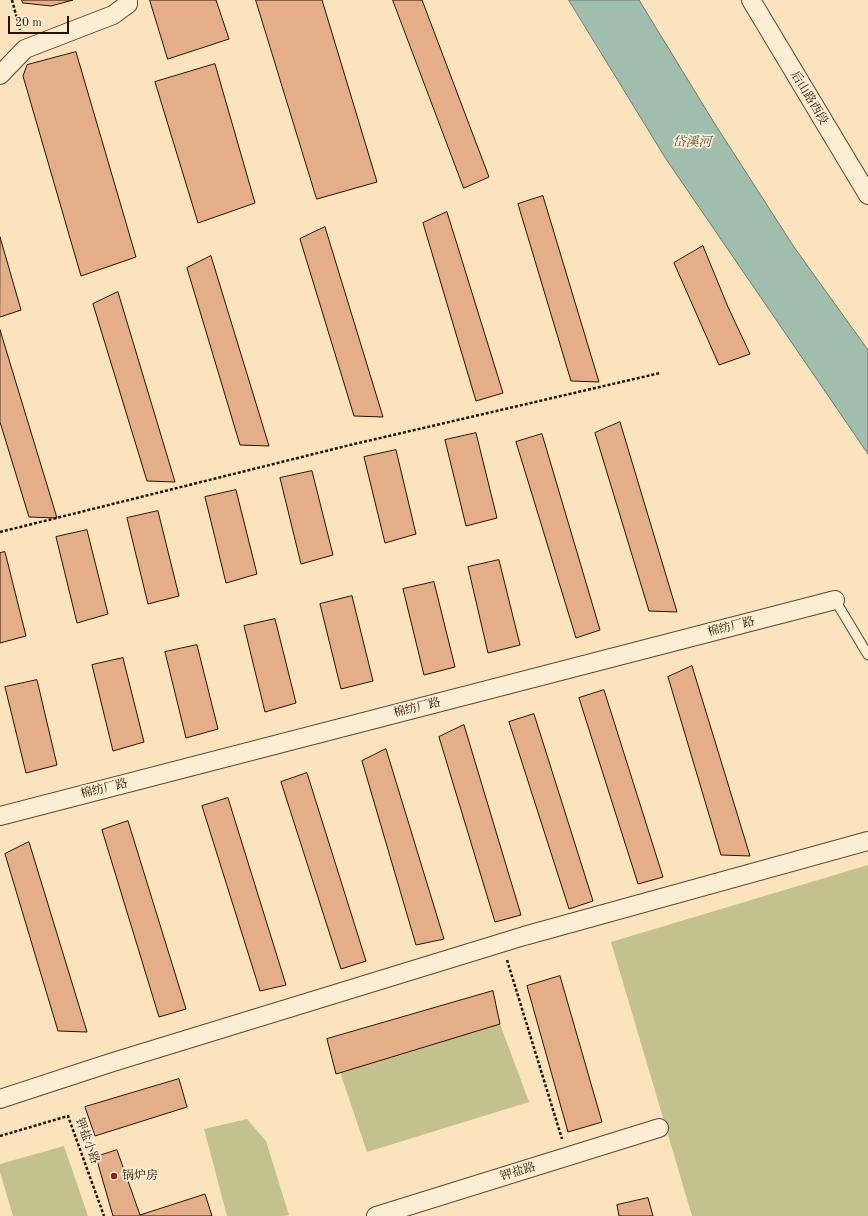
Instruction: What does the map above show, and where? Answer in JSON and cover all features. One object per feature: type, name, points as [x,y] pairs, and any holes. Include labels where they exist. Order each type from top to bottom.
[{"type":"street","points":[[0,75],[25,49],[112,15],[128,4],[128,0]]},
{"type":"street","name":"后山路西段","points":[[751,0],[868,195]]},
{"type":"street","name":"棉纺厂路","points":[[0,816],[835,600]]},
{"type":"street","points":[[0,1099],[110,1063],[502,942],[868,841]]},
{"type":"street","name":"钾盐路","points":[[376,1216],[659,1128]]},
{"type":"lane","points":[[835,600],[868,655]]},
{"type":"path","points":[[12,0],[25,49]]},
{"type":"path","points":[[0,532],[350,444],[660,373]]},
{"type":"path","points":[[502,942],[568,1157]]},
{"type":"path","name":"钾盐小路","points":[[0,1136],[68,1116],[104,1216]]},
{"type":"shaded area","points":[[868,865],[868,1216],[692,1216],[611,942]]},
{"type":"shaded area","points":[[500,1024],[529,1102],[367,1152],[340,1072]]},
{"type":"shaded area","points":[[247,1119],[266,1141],[289,1215],[227,1216],[204,1129]]},
{"type":"shaded area","points":[[64,1146],[88,1216],[13,1216],[0,1172],[0,1164]]},
{"type":"water","name":"岱溪河","points":[[569,0],[639,0],[713,121],[794,247],[868,350],[868,454],[666,159]]},
{"type":"building","points":[[22,0],[73,0],[51,6],[23,3]]},
{"type":"building","points":[[150,0],[216,0],[229,39],[168,59]]},
{"type":"building","points":[[256,0],[322,0],[377,182],[317,199]]},
{"type":"building","points":[[393,0],[422,0],[489,177],[464,188]]},
{"type":"building","points":[[76,52],[136,257],[81,276],[23,76],[27,65]]},
{"type":"building","points":[[215,64],[255,203],[198,223],[155,82]]},
{"type":"building","points":[[543,196],[599,382],[571,381],[518,204]]},
{"type":"building","points":[[447,212],[503,393],[476,401],[423,223]]},
{"type":"building","points":[[325,227],[383,417],[354,416],[300,239]]},
{"type":"building","points":[[0,237],[21,310],[0,317]]},
{"type":"building","points":[[703,246],[728,307],[750,354],[719,365],[674,263]]},
{"type":"building","points":[[211,256],[269,446],[240,445],[187,268]]},
{"type":"building","points":[[118,292],[175,482],[147,481],[93,304]]},
{"type":"building","points":[[0,330],[57,518],[29,517],[0,422]]},
{"type":"building","points":[[620,422],[677,612],[649,611],[595,433]]},
{"type":"building","points":[[476,433],[497,518],[466,526],[445,440]]},
{"type":"building","points":[[542,434],[600,630],[576,638],[516,442]]},
{"type":"building","points":[[396,450],[416,534],[385,543],[364,457]]},
{"type":"building","points":[[312,471],[333,555],[301,564],[280,478]]},
{"type":"building","points":[[236,490],[257,574],[226,583],[205,497]]},
{"type":"building","points":[[158,511],[179,596],[148,604],[127,518]]},
{"type":"building","points":[[87,530],[108,614],[77,623],[56,537]]},
{"type":"building","points":[[5,552],[26,636],[0,643],[0,553]]},
{"type":"building","points":[[499,560],[520,645],[488,653],[468,567]]},
{"type":"building","points":[[434,582],[455,667],[424,675],[403,589]]},
{"type":"building","points":[[352,596],[373,681],[341,689],[320,604]]},
{"type":"building","points":[[275,619],[296,703],[265,712],[244,626]]},
{"type":"building","points":[[197,645],[218,729],[186,738],[165,652]]},
{"type":"building","points":[[123,658],[144,742],[113,751],[92,665]]},
{"type":"building","points":[[692,666],[750,856],[721,855],[668,677]]},
{"type":"building","points":[[37,680],[57,765],[26,773],[5,687]]},
{"type":"building","points":[[604,690],[663,877],[638,884],[579,698]]},
{"type":"building","points":[[534,714],[593,901],[569,909],[509,722]]},
{"type":"building","points":[[464,725],[521,915],[495,922],[439,737]]},
{"type":"building","points":[[386,749],[444,939],[416,945],[362,761]]},
{"type":"building","points":[[307,773],[366,961],[341,969],[281,782]]},
{"type":"building","points":[[228,798],[286,985],[260,991],[202,806]]},
{"type":"building","points":[[128,821],[186,1009],[159,1017],[102,830]]},
{"type":"building","points":[[29,842],[87,1032],[58,1031],[5,854]]},
{"type":"building","points":[[560,976],[602,1122],[568,1132],[527,986]]},
{"type":"building","points":[[493,991],[500,1024],[336,1074],[327,1039]]},
{"type":"building","points":[[179,1079],[187,1107],[95,1136],[85,1107]]},
{"type":"building","name":"锅炉房","points":[[117,1150],[140,1215],[205,1194],[212,1216],[113,1216],[96,1157]]},
{"type":"building","points":[[648,1198],[653,1216],[619,1216],[617,1205]]},
{"type":"place","name":"锅炉房","points":[[114,1176]]}]
